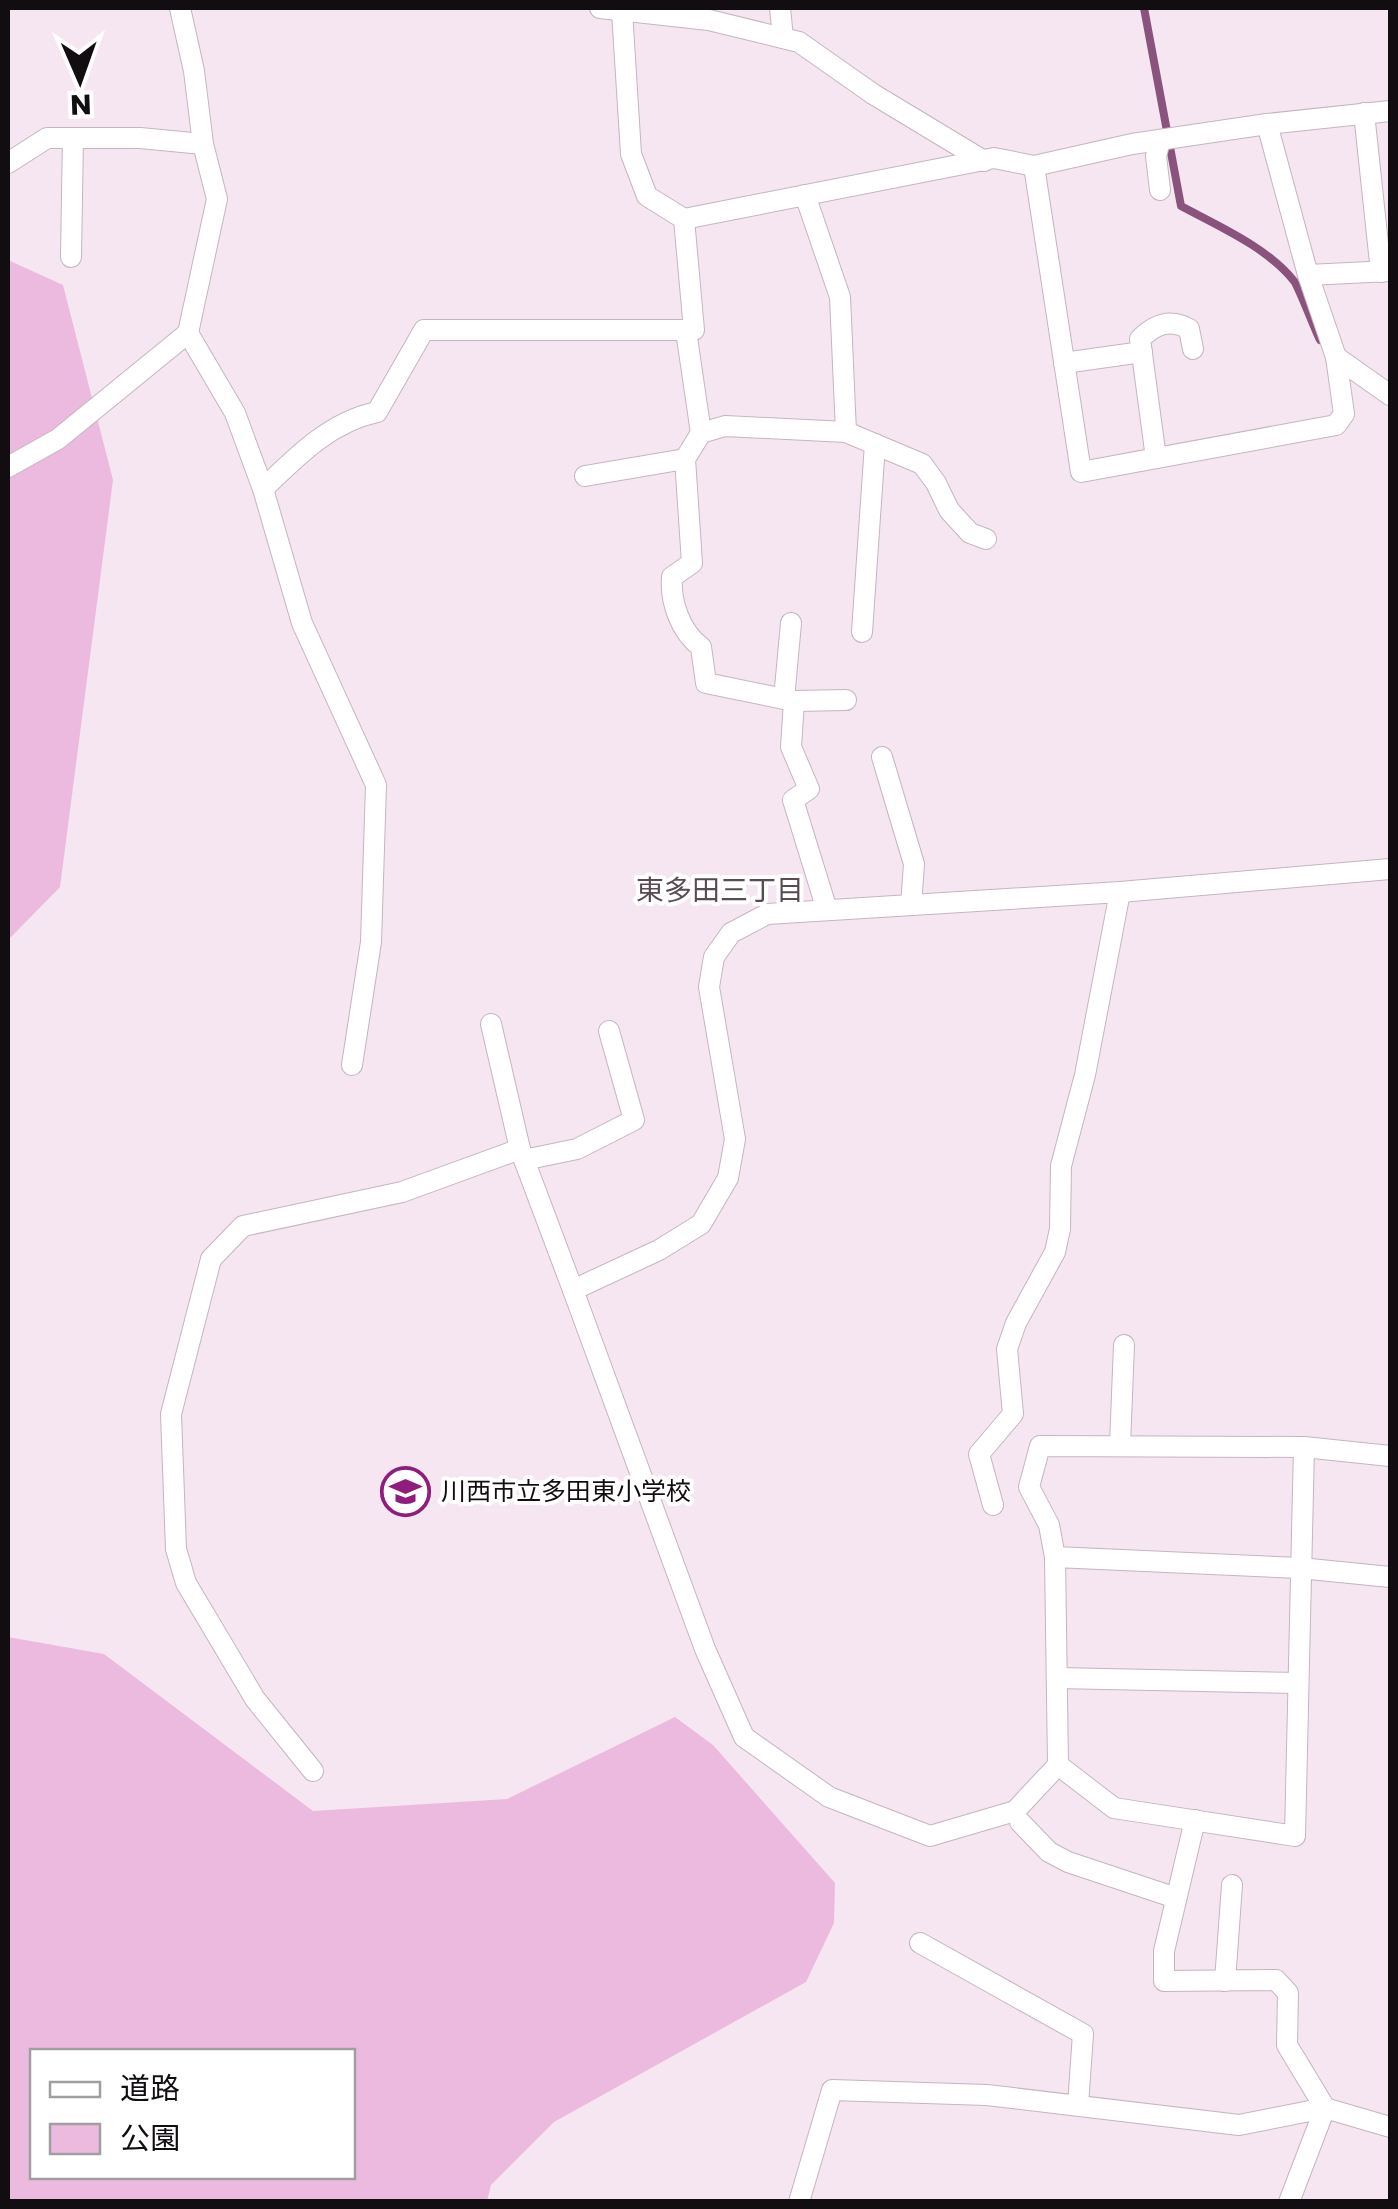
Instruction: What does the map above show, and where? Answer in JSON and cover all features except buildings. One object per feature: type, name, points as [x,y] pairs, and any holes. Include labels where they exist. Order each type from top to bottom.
[{"type":"street","points":[[8,467],[58,439],[188,333],[217,199],[203,144],[194,71],[180,8]]},
{"type":"street","points":[[600,8],[709,20],[799,42],[873,94],[984,161]]},
{"type":"street","points":[[780,8],[782,38]]},
{"type":"street","points":[[622,11],[632,154],[647,196],[684,218],[994,158],[1034,166],[1267,124],[1390,112]]},
{"type":"street","points":[[1308,274],[1386,272],[1364,113]]},
{"type":"street","points":[[1034,166],[1081,472],[1336,425],[1344,414],[1336,357],[1308,274],[1267,124]]},
{"type":"street","points":[[8,163],[47,138],[140,138],[203,144]]},
{"type":"street","points":[[71,257],[73,138]]},
{"type":"street","points":[[1160,141],[1156,156],[1160,190]]},
{"type":"street","points":[[805,195],[840,298],[846,432]]},
{"type":"street","points":[[263,489],[298,455],[350,418],[377,412],[424,330],[694,330],[684,218]]},
{"type":"street","points":[[1156,458],[1140,339],[1153,326],[1177,322],[1189,329],[1192,350]]},
{"type":"street","points":[[686,331],[701,433]]},
{"type":"street","points":[[188,333],[235,413],[263,489],[302,623],[376,785],[372,942],[352,1065]]},
{"type":"street","points":[[1064,363],[1142,352]]},
{"type":"street","points":[[1336,357],[1390,396]]},
{"type":"street","points":[[846,700],[789,700],[706,682],[702,648],[687,636],[671,592],[672,577],[692,563],[684,458],[701,433],[725,426],[846,432],[922,464],[948,510],[970,533],[986,539]]},
{"type":"street","points":[[862,632],[875,444]]},
{"type":"street","points":[[585,476],[684,458]]},
{"type":"street","points":[[790,622],[791,747],[810,789],[793,800],[827,910]]},
{"type":"street","points":[[882,757],[914,864],[911,905]]},
{"type":"street","points":[[572,1290],[659,1250],[701,1224],[728,1178],[736,1138],[709,987],[714,957],[731,933],[767,914],[1120,892],[1390,869]]},
{"type":"street","points":[[993,1505],[979,1454],[1013,1414],[1007,1350],[1016,1323],[1055,1252],[1060,1229],[1060,1166],[1085,1075],[1120,892]]},
{"type":"street","points":[[492,1024],[522,1154],[706,1649],[744,1737],[829,1797],[930,1836],[1015,1811],[1058,1765],[1055,1557],[1050,1525],[1029,1486],[1040,1446],[1304,1447],[1390,1456]]},
{"type":"street","points":[[312,1771],[256,1699],[186,1584],[176,1549],[172,1414],[211,1259],[243,1226],[402,1192],[522,1154],[577,1149],[634,1120],[609,1031]]},
{"type":"street","points":[[1120,1445],[1124,1345]]},
{"type":"street","points":[[1058,1765],[1114,1808],[1295,1836],[1304,1447]]},
{"type":"street","points":[[1055,1557],[1300,1568],[1390,1577]]},
{"type":"street","points":[[1057,1678],[1298,1683]]},
{"type":"street","points":[[1195,1820],[1164,1951],[1164,1981],[1276,1980],[1288,1993],[1287,2045],[1326,2108]]},
{"type":"street","points":[[1020,1822],[1049,1852],[1068,1862],[1176,1898]]},
{"type":"street","points":[[1224,1980],[1232,1886]]},
{"type":"street","points":[[920,1943],[1084,2034],[1078,2105]]},
{"type":"street","points":[[799,2202],[832,2090],[987,2094],[1238,2124],[1326,2108],[1390,2127]]},
{"type":"street","points":[[1289,2202],[1326,2108]]},
{"type":"green space","points":[[8,260],[63,285],[113,480],[60,887],[8,940]]},
{"type":"green space","points":[[8,1637],[104,1654],[313,1811],[507,1799],[675,1717],[713,1745],[835,1883],[834,1923],[806,1982],[554,2122],[491,2185],[487,2201],[8,2201]]},
{"type":"waterway","points":[[1144,8],[1181,206],[1241,238],[1283,269],[1294,281],[1320,340]]},
{"type":"place","name":"川西市立多田東小学校","points":[[406,1491]]},
{"type":"district","name":"東多田三丁目","points":[[720,890]]}]
